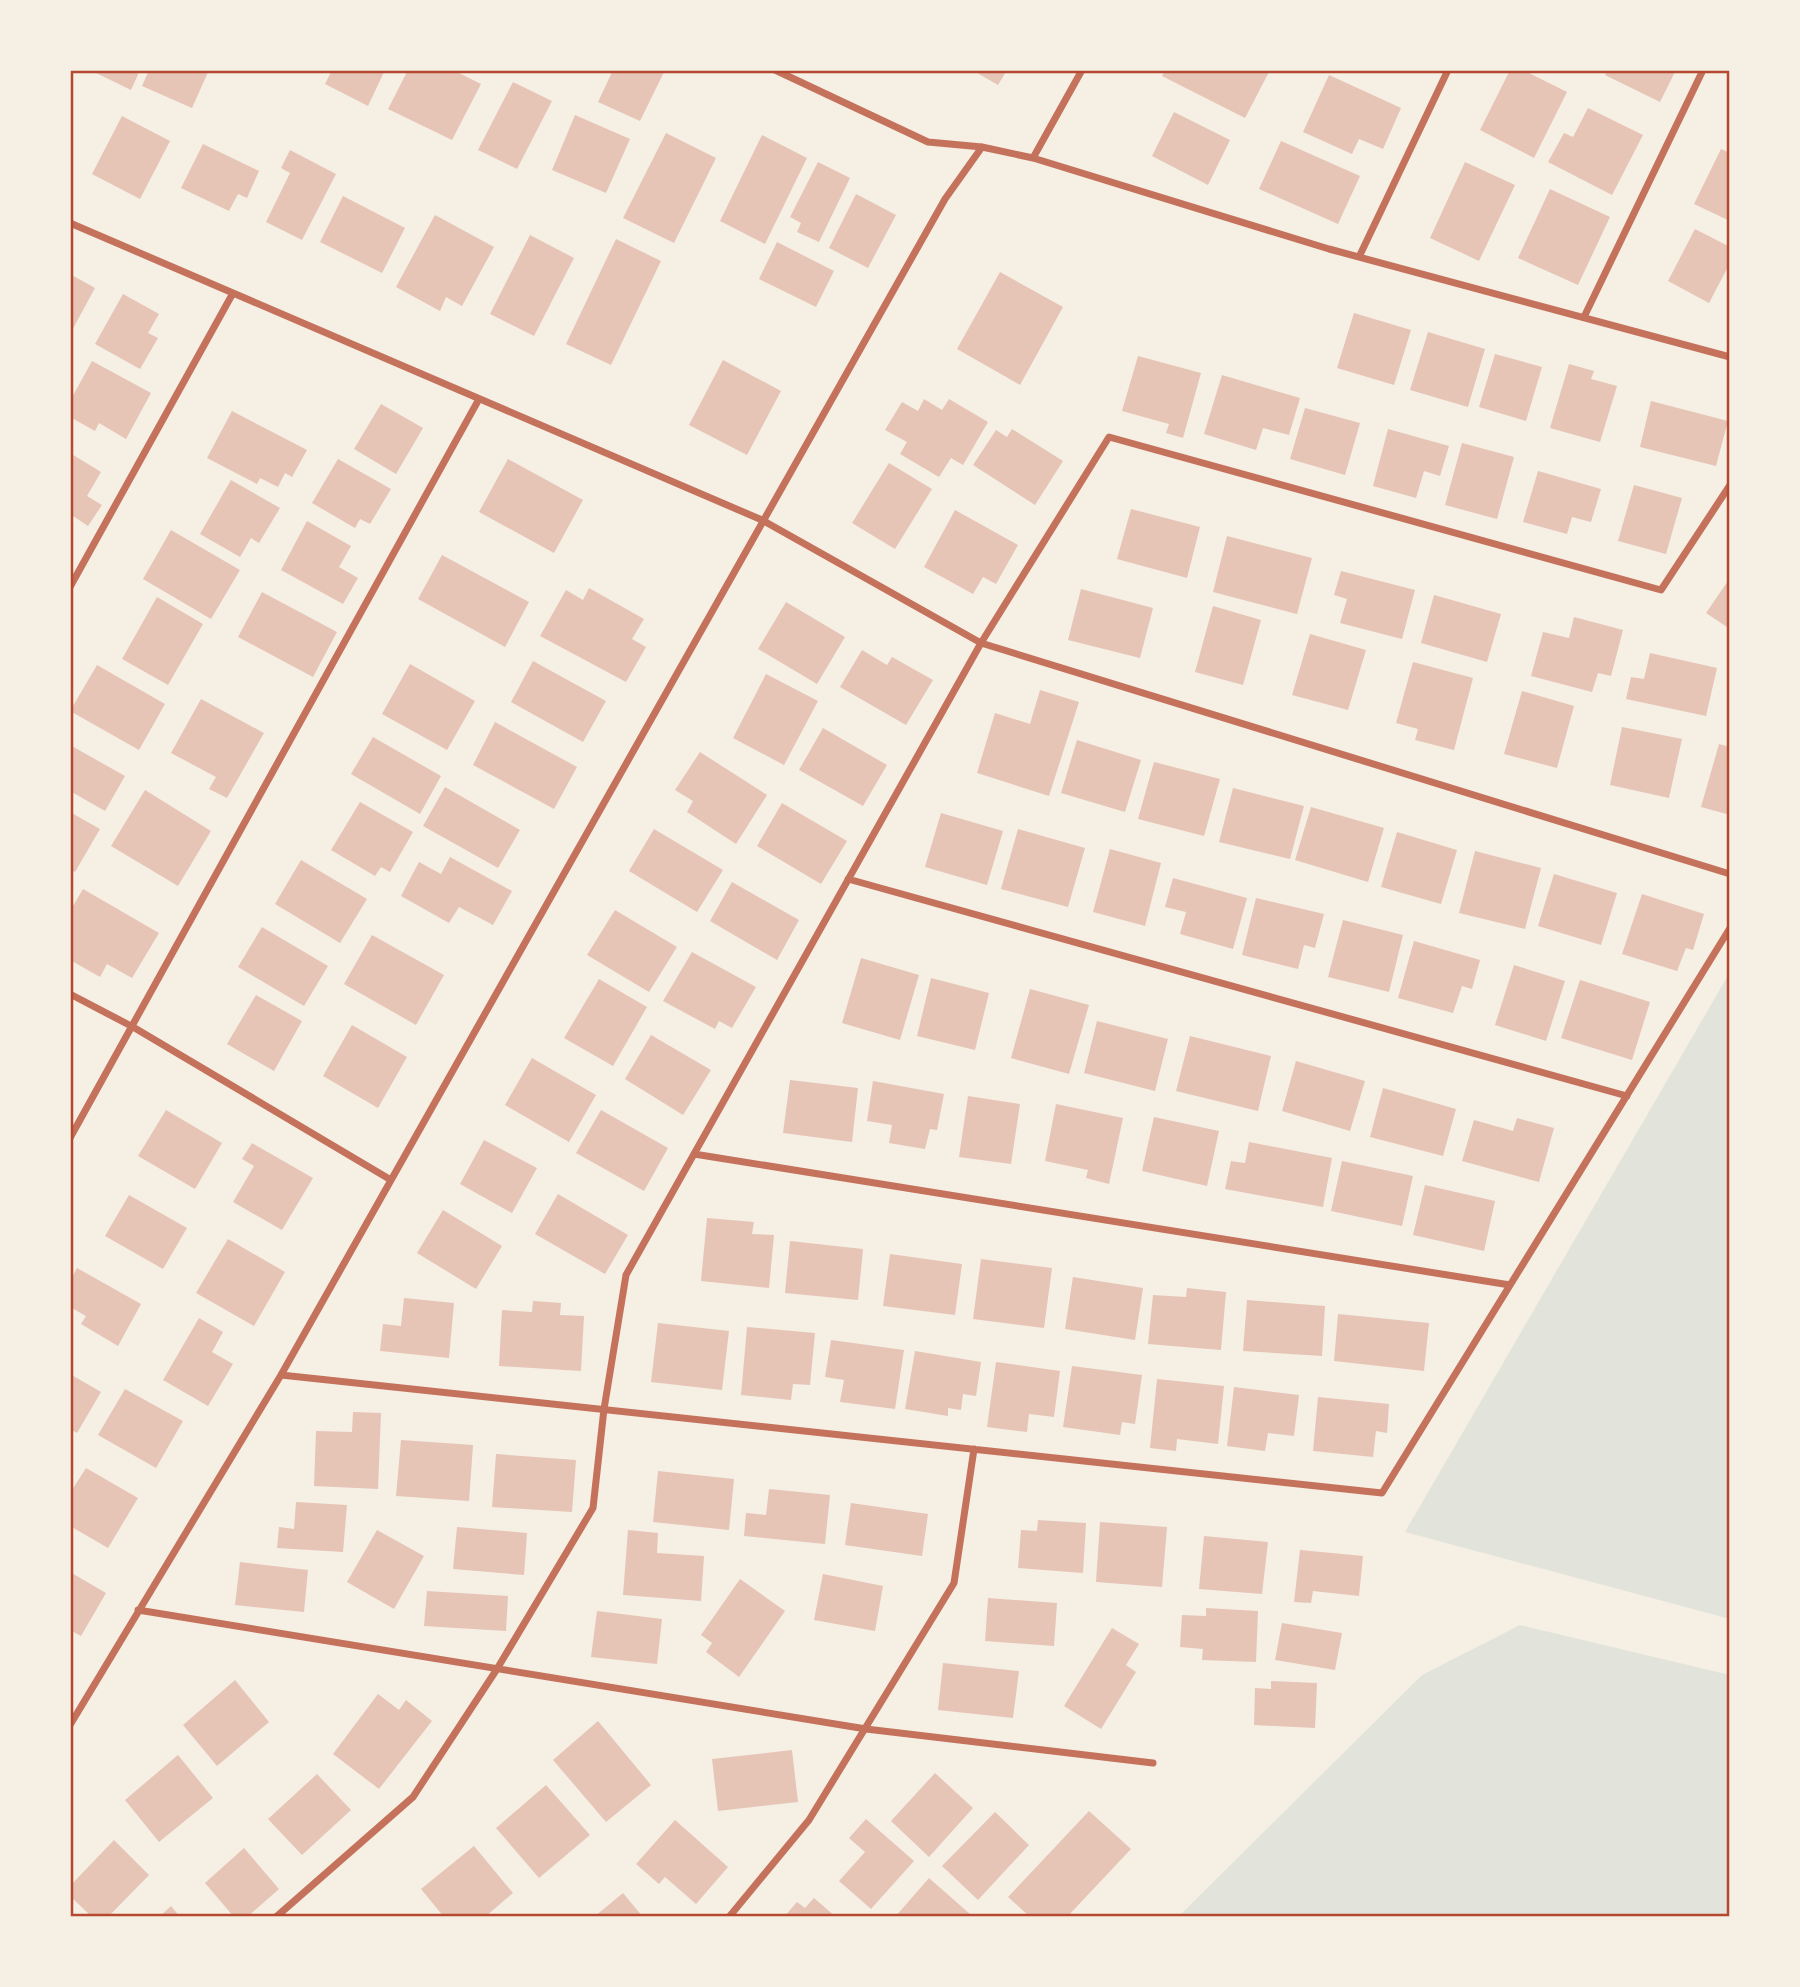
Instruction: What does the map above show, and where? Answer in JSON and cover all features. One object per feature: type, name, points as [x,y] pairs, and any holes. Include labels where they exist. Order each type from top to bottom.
[{"type":"street","points":[[775,70],[928,142],[982,147],[1033,158],[1359,257],[1730,356]]},
{"type":"street","points":[[793,78],[797,70]]},
{"type":"street","points":[[1033,158],[1082,70]]},
{"type":"street","points":[[1359,257],[1448,70]]},
{"type":"street","points":[[1584,317],[1703,70]]},
{"type":"street","points":[[70,1725],[281,1375],[945,199],[982,147]]},
{"type":"street","points":[[70,223],[762,520],[981,643],[1730,874]]},
{"type":"street","points":[[70,587],[233,293]]},
{"type":"street","points":[[70,1139],[479,398]]},
{"type":"street","points":[[276,1917],[413,1797],[496,1669],[593,1508],[604,1409],[626,1275],[981,643],[1109,437],[1661,590],[1730,485]]},
{"type":"street","points":[[848,879],[1627,1096]]},
{"type":"street","points":[[281,1375],[1382,1493],[1730,928]]},
{"type":"street","points":[[70,994],[132,1027],[391,1180]]},
{"type":"street","points":[[694,1154],[1510,1285]]},
{"type":"street","points":[[729,1917],[809,1820],[954,1583],[974,1449]]},
{"type":"street","points":[[138,1610],[866,1729],[1153,1763]]},
{"type":"shaded area","points":[[1730,972],[1730,1619],[1405,1532]]},
{"type":"shaded area","points":[[1520,1625],[1730,1675],[1730,1917],[1178,1917],[1422,1675]]},
{"type":"building","points":[[90,70],[140,70],[131,90]]},
{"type":"building","points":[[149,70],[209,70],[192,108],[142,86]]},
{"type":"building","points":[[332,70],[385,70],[368,106],[325,84]]},
{"type":"building","points":[[408,70],[453,70],[481,84],[452,140],[388,109]]},
{"type":"building","points":[[613,70],[665,70],[640,121],[598,102]]},
{"type":"building","points":[[972,70],[1007,70],[998,85]]},
{"type":"building","points":[[1165,70],[1270,70],[1245,118],[1162,76]]},
{"type":"building","points":[[1510,70],[1523,70],[1567,92],[1534,158],[1480,130]]},
{"type":"building","points":[[1608,70],[1676,70],[1660,102],[1605,75]]},
{"type":"building","points":[[1329,75],[1401,108],[1383,149],[1359,139],[1352,154],[1303,132]]},
{"type":"building","points":[[513,82],[552,101],[517,169],[478,150]]},
{"type":"building","points":[[1588,108],[1643,135],[1612,195],[1548,162],[1564,133],[1573,137]]},
{"type":"building","points":[[1174,112],[1230,140],[1208,185],[1152,156]]},
{"type":"building","points":[[575,115],[630,139],[606,193],[552,170]]},
{"type":"building","points":[[122,116],[170,141],[140,199],[92,174]]},
{"type":"building","points":[[666,133],[716,158],[674,243],[623,218]]},
{"type":"building","points":[[762,135],[807,158],[765,244],[720,221]]},
{"type":"building","points":[[1281,141],[1360,176],[1338,224],[1259,189]]},
{"type":"building","points":[[203,144],[259,171],[247,198],[238,194],[229,211],[181,188]]},
{"type":"building","points":[[1721,149],[1730,153],[1730,221],[1694,204]]},
{"type":"building","points":[[290,150],[336,174],[302,240],[266,222],[290,173],[281,168]]},
{"type":"building","points":[[818,162],[850,178],[819,242],[797,232],[801,223],[790,217]]},
{"type":"building","points":[[1465,162],[1515,185],[1479,261],[1430,238]]},
{"type":"building","points":[[1550,189],[1610,217],[1578,285],[1518,258]]},
{"type":"building","points":[[856,194],[896,215],[868,268],[829,248]]},
{"type":"building","points":[[343,196],[405,228],[382,273],[320,242]]},
{"type":"building","points":[[435,215],[494,247],[462,306],[446,297],[440,311],[396,287]]},
{"type":"building","points":[[1695,229],[1730,247],[1730,263],[1709,303],[1668,281]]},
{"type":"building","points":[[530,235],[574,258],[534,336],[490,314]]},
{"type":"building","points":[[616,239],[661,261],[611,365],[566,344]]},
{"type":"building","points":[[777,242],[834,271],[816,307],[759,279]]},
{"type":"building","points":[[1000,272],[1063,307],[1020,385],[957,349]]},
{"type":"building","points":[[70,274],[95,288],[70,334]]},
{"type":"building","points":[[123,294],[159,314],[148,333],[158,338],[140,369],[95,344]]},
{"type":"building","points":[[1354,313],[1411,330],[1394,385],[1337,368]]},
{"type":"building","points":[[1428,332],[1485,349],[1468,407],[1410,390]]},
{"type":"building","points":[[1495,354],[1542,367],[1526,421],[1479,407]]},
{"type":"building","points":[[1138,356],[1201,373],[1183,438],[1166,433],[1169,424],[1122,411]]},
{"type":"building","points":[[723,360],[781,391],[747,455],[689,425]]},
{"type":"building","points":[[92,361],[151,393],[126,439],[99,423],[95,431],[70,417],[70,401]]},
{"type":"building","points":[[1569,364],[1594,371],[1591,379],[1617,386],[1600,442],[1550,428]]},
{"type":"building","points":[[1222,375],[1300,398],[1289,435],[1263,428],[1256,450],[1204,434]]},
{"type":"building","points":[[924,399],[942,410],[949,399],[988,422],[963,465],[951,458],[939,477],[900,454],[907,442],[885,430],[902,402],[918,411]]},
{"type":"building","points":[[1651,401],[1728,421],[1716,466],[1640,447]]},
{"type":"building","points":[[381,404],[423,428],[396,474],[354,449]]},
{"type":"building","points":[[1305,408],[1360,423],[1345,475],[1290,459]]},
{"type":"building","points":[[232,411],[307,450],[292,477],[285,473],[278,487],[260,478],[257,484],[207,458]]},
{"type":"building","points":[[1012,429],[1063,461],[1035,505],[973,465],[996,430],[1007,437]]},
{"type":"building","points":[[1388,429],[1449,446],[1440,476],[1424,471],[1416,498],[1373,486]]},
{"type":"building","points":[[1462,443],[1514,457],[1497,519],[1445,505]]},
{"type":"building","points":[[70,453],[101,472],[87,496],[102,505],[88,526],[70,514]]},
{"type":"building","points":[[338,459],[391,489],[370,524],[360,519],[355,528],[312,503]]},
{"type":"building","points":[[508,459],[583,500],[554,553],[479,512]]},
{"type":"building","points":[[889,463],[932,489],[895,549],[852,523]]},
{"type":"building","points":[[1538,471],[1601,489],[1591,522],[1572,517],[1567,534],[1523,522]]},
{"type":"building","points":[[231,480],[280,508],[259,543],[251,538],[240,557],[200,534]]},
{"type":"building","points":[[1634,485],[1682,498],[1666,554],[1618,541]]},
{"type":"building","points":[[1131,509],[1200,527],[1187,578],[1117,559]]},
{"type":"building","points":[[955,510],[1018,545],[996,584],[983,577],[973,594],[924,567]]},
{"type":"building","points":[[307,521],[351,546],[339,567],[358,578],[343,604],[281,570]]},
{"type":"building","points":[[171,530],[240,570],[211,619],[143,579]]},
{"type":"building","points":[[1227,536],[1312,558],[1297,614],[1213,592]]},
{"type":"building","points":[[442,555],[529,602],[505,647],[418,599]]},
{"type":"building","points":[[1341,571],[1415,590],[1402,639],[1340,623],[1347,599],[1334,595]]},
{"type":"building","points":[[1730,578],[1730,629],[1706,613]]},
{"type":"building","points":[[589,588],[644,619],[632,639],[646,647],[626,682],[540,636],[566,590],[583,600]]},
{"type":"building","points":[[1081,589],[1153,608],[1140,658],[1068,640]]},
{"type":"building","points":[[262,592],[337,632],[313,677],[238,637]]},
{"type":"building","points":[[1434,595],[1501,614],[1487,662],[1421,643]]},
{"type":"building","points":[[157,597],[203,624],[168,685],[122,659]]},
{"type":"building","points":[[786,602],[845,637],[817,684],[758,649]]},
{"type":"building","points":[[1213,606],[1261,620],[1243,685],[1195,672]]},
{"type":"building","points":[[1574,617],[1623,630],[1611,676],[1598,673],[1592,692],[1531,676],[1543,632],[1569,638]]},
{"type":"building","points":[[1310,634],[1366,650],[1348,710],[1292,695]]},
{"type":"building","points":[[862,650],[887,665],[892,657],[933,680],[906,725],[840,687]]},
{"type":"building","points":[[1650,653],[1717,668],[1706,716],[1626,699],[1631,677],[1644,679]]},
{"type":"building","points":[[533,661],[606,701],[583,742],[511,702]]},
{"type":"building","points":[[1413,662],[1473,678],[1454,750],[1415,740],[1418,729],[1396,723]]},
{"type":"building","points":[[410,664],[475,701],[447,750],[382,714]]},
{"type":"building","points":[[97,665],[165,704],[139,750],[70,711]]},
{"type":"building","points":[[766,674],[818,701],[784,765],[733,738]]},
{"type":"building","points":[[1040,690],[1079,702],[1049,796],[977,773],[995,713],[1030,724]]},
{"type":"building","points":[[1522,691],[1574,706],[1557,768],[1504,754]]},
{"type":"building","points":[[201,699],[264,733],[227,798],[209,789],[216,777],[171,753]]},
{"type":"building","points":[[495,722],[577,767],[554,809],[473,765]]},
{"type":"building","points":[[1622,727],[1682,739],[1669,798],[1610,785]]},
{"type":"building","points":[[823,728],[887,765],[863,806],[799,770]]},
{"type":"building","points":[[373,737],[441,776],[420,814],[351,774]]},
{"type":"building","points":[[1077,740],[1141,760],[1125,812],[1061,793]]},
{"type":"building","points":[[1719,744],[1730,747],[1730,815],[1701,807]]},
{"type":"building","points":[[70,745],[125,776],[105,811],[70,791]]},
{"type":"building","points":[[700,752],[767,795],[736,844],[687,812],[693,801],[675,790]]},
{"type":"building","points":[[1154,762],[1220,779],[1204,836],[1138,819]]},
{"type":"building","points":[[445,787],[520,830],[498,868],[423,826]]},
{"type":"building","points":[[1233,788],[1304,806],[1290,859],[1219,842]]},
{"type":"building","points":[[145,790],[211,831],[178,886],[111,846]]},
{"type":"building","points":[[360,802],[413,832],[390,872],[381,867],[375,876],[331,850]]},
{"type":"building","points":[[782,803],[847,841],[821,884],[757,846]]},
{"type":"building","points":[[1311,807],[1384,828],[1368,882],[1295,860]]},
{"type":"building","points":[[70,812],[100,829],[75,872],[70,869]]},
{"type":"building","points":[[941,813],[1003,831],[987,885],[925,867]]},
{"type":"building","points":[[654,829],[723,870],[697,912],[629,871]]},
{"type":"building","points":[[1018,829],[1085,848],[1068,907],[1001,889]]},
{"type":"building","points":[[1397,832],[1457,850],[1441,904],[1381,887]]},
{"type":"building","points":[[1110,849],[1161,863],[1145,926],[1093,912]]},
{"type":"building","points":[[1475,851],[1541,868],[1525,929],[1459,913]]},
{"type":"building","points":[[450,857],[512,891],[493,925],[459,907],[449,923],[401,896],[419,862],[441,874]]},
{"type":"building","points":[[301,860],[367,899],[340,943],[275,904]]},
{"type":"building","points":[[1554,874],[1617,893],[1601,945],[1538,926]]},
{"type":"building","points":[[1173,878],[1247,898],[1233,949],[1180,934],[1186,912],[1165,907]]},
{"type":"building","points":[[732,882],[799,920],[777,960],[710,921]]},
{"type":"building","points":[[83,889],[159,933],[132,978],[107,964],[100,977],[70,960],[70,911]]},
{"type":"building","points":[[1642,894],[1704,914],[1693,950],[1686,948],[1677,971],[1622,954]]},
{"type":"building","points":[[1256,898],[1324,914],[1315,948],[1304,945],[1298,969],[1242,955]]},
{"type":"building","points":[[615,910],[677,947],[649,992],[587,955]]},
{"type":"building","points":[[1343,920],[1403,935],[1389,992],[1328,977]]},
{"type":"building","points":[[262,927],[328,966],[304,1006],[238,967]]},
{"type":"building","points":[[372,935],[444,975],[416,1025],[344,984]]},
{"type":"building","points":[[1414,941],[1480,960],[1472,989],[1462,986],[1453,1013],[1398,998]]},
{"type":"building","points":[[692,952],[756,987],[732,1028],[719,1021],[715,1029],[663,1001]]},
{"type":"building","points":[[861,958],[919,975],[900,1040],[842,1023]]},
{"type":"building","points":[[1514,965],[1565,981],[1546,1041],[1495,1025]]},
{"type":"building","points":[[931,978],[989,993],[975,1050],[917,1036]]},
{"type":"building","points":[[599,979],[647,1007],[613,1066],[564,1038]]},
{"type":"building","points":[[1580,980],[1650,1002],[1632,1060],[1561,1038]]},
{"type":"building","points":[[1030,989],[1089,1005],[1069,1074],[1011,1058]]},
{"type":"building","points":[[256,995],[302,1021],[274,1071],[227,1044]]},
{"type":"building","points":[[1097,1021],[1168,1039],[1155,1091],[1084,1073]]},
{"type":"building","points":[[352,1025],[407,1057],[378,1108],[323,1076]]},
{"type":"building","points":[[651,1035],[711,1070],[683,1115],[625,1079]]},
{"type":"building","points":[[1190,1036],[1271,1056],[1258,1111],[1176,1091]]},
{"type":"building","points":[[532,1058],[596,1095],[569,1142],[505,1105]]},
{"type":"building","points":[[1296,1061],[1365,1081],[1350,1131],[1282,1111]]},
{"type":"building","points":[[790,1080],[858,1088],[852,1142],[783,1133]]},
{"type":"building","points":[[873,1081],[944,1094],[937,1130],[930,1129],[925,1149],[889,1143],[892,1125],[867,1121]]},
{"type":"building","points":[[1383,1088],[1456,1109],[1443,1156],[1370,1137]]},
{"type":"building","points":[[968,1096],[1020,1104],[1011,1164],[959,1157]]},
{"type":"building","points":[[1056,1104],[1123,1118],[1109,1184],[1086,1178],[1088,1170],[1045,1161]]},
{"type":"building","points":[[166,1110],[222,1143],[195,1189],[138,1156]]},
{"type":"building","points":[[601,1110],[668,1148],[644,1191],[576,1153]]},
{"type":"building","points":[[1154,1117],[1219,1131],[1207,1186],[1142,1171]]},
{"type":"building","points":[[1517,1118],[1554,1128],[1539,1182],[1462,1161],[1474,1120],[1513,1131]]},
{"type":"building","points":[[484,1140],[537,1168],[512,1213],[460,1184]]},
{"type":"building","points":[[1249,1142],[1332,1158],[1323,1207],[1225,1189],[1231,1161],[1245,1163]]},
{"type":"building","points":[[252,1143],[313,1178],[282,1230],[233,1202],[254,1166],[242,1159]]},
{"type":"building","points":[[1342,1161],[1413,1176],[1402,1226],[1331,1211]]},
{"type":"building","points":[[1425,1185],[1495,1201],[1484,1251],[1413,1235]]},
{"type":"building","points":[[558,1194],[628,1235],[605,1274],[535,1234]]},
{"type":"building","points":[[129,1195],[187,1228],[163,1269],[105,1236]]},
{"type":"building","points":[[443,1210],[502,1246],[476,1289],[417,1253]]},
{"type":"building","points":[[707,1218],[754,1222],[752,1234],[774,1235],[769,1288],[701,1281]]},
{"type":"building","points":[[228,1239],[285,1272],[254,1326],[196,1293]]},
{"type":"building","points":[[790,1241],[863,1249],[858,1300],[785,1293]]},
{"type":"building","points":[[890,1254],[962,1264],[955,1315],[883,1306]]},
{"type":"building","points":[[981,1259],[1052,1268],[1044,1328],[973,1319]]},
{"type":"building","points":[[77,1268],[141,1304],[118,1346],[81,1324],[86,1316],[70,1307],[70,1281]]},
{"type":"building","points":[[1073,1277],[1143,1288],[1135,1340],[1065,1329]]},
{"type":"building","points":[[1187,1288],[1226,1292],[1221,1350],[1148,1344],[1153,1295],[1186,1297]]},
{"type":"building","points":[[404,1298],[454,1303],[449,1358],[380,1351],[383,1324],[401,1326]]},
{"type":"building","points":[[1247,1300],[1325,1306],[1322,1356],[1243,1351]]},
{"type":"building","points":[[533,1301],[561,1303],[560,1315],[584,1316],[581,1371],[499,1366],[502,1310],[532,1312]]},
{"type":"building","points":[[1338,1314],[1429,1323],[1424,1371],[1334,1361]]},
{"type":"building","points":[[199,1318],[223,1332],[212,1352],[233,1364],[208,1406],[163,1380]]},
{"type":"building","points":[[658,1323],[729,1331],[722,1390],[651,1382]]},
{"type":"building","points":[[747,1327],[815,1333],[810,1385],[793,1384],[791,1400],[741,1395]]},
{"type":"building","points":[[831,1340],[904,1350],[895,1409],[840,1402],[844,1380],[825,1377]]},
{"type":"building","points":[[915,1351],[981,1362],[976,1396],[963,1394],[961,1410],[948,1408],[948,1416],[905,1409]]},
{"type":"building","points":[[996,1362],[1060,1371],[1054,1417],[1029,1414],[1027,1432],[987,1427]]},
{"type":"building","points":[[1072,1366],[1142,1375],[1135,1424],[1122,1422],[1120,1435],[1063,1427]]},
{"type":"building","points":[[70,1374],[101,1392],[77,1433],[70,1429]]},
{"type":"building","points":[[1157,1379],[1224,1386],[1218,1444],[1177,1439],[1176,1451],[1150,1448]]},
{"type":"building","points":[[1234,1387],[1299,1395],[1294,1436],[1268,1433],[1265,1451],[1227,1446]]},
{"type":"building","points":[[125,1389],[183,1421],[156,1468],[98,1435]]},
{"type":"building","points":[[1318,1397],[1389,1404],[1387,1433],[1376,1431],[1373,1457],[1313,1451]]},
{"type":"building","points":[[353,1412],[381,1413],[378,1489],[314,1486],[316,1431],[352,1432]]},
{"type":"building","points":[[401,1440],[473,1445],[469,1501],[396,1496]]},
{"type":"building","points":[[496,1454],[576,1460],[572,1512],[492,1507]]},
{"type":"building","points":[[86,1468],[138,1498],[108,1548],[70,1526],[70,1493]]},
{"type":"building","points":[[658,1471],[734,1479],[729,1530],[653,1522]]},
{"type":"building","points":[[769,1489],[830,1495],[825,1544],[744,1536],[746,1513],[766,1515]]},
{"type":"building","points":[[296,1502],[347,1505],[343,1552],[277,1548],[279,1527],[294,1529]]},
{"type":"building","points":[[851,1503],[928,1514],[922,1556],[845,1545]]},
{"type":"building","points":[[1038,1520],[1086,1523],[1083,1573],[1018,1568],[1021,1530],[1037,1531]]},
{"type":"building","points":[[1100,1522],[1167,1527],[1162,1587],[1096,1582]]},
{"type":"building","points":[[457,1527],[527,1533],[524,1575],[453,1569]]},
{"type":"building","points":[[377,1530],[424,1556],[394,1609],[347,1582]]},
{"type":"building","points":[[628,1530],[658,1533],[657,1553],[704,1556],[701,1601],[623,1595]]},
{"type":"building","points":[[1204,1536],[1268,1542],[1262,1594],[1199,1589]]},
{"type":"building","points":[[1300,1550],[1363,1556],[1359,1596],[1313,1591],[1311,1603],[1294,1602]]},
{"type":"building","points":[[240,1562],[308,1570],[304,1612],[235,1605]]},
{"type":"building","points":[[70,1572],[106,1593],[81,1636],[70,1630]]},
{"type":"building","points":[[823,1574],[883,1586],[875,1631],[814,1620]]},
{"type":"building","points":[[740,1579],[785,1611],[739,1677],[706,1652],[712,1643],[701,1635]]},
{"type":"building","points":[[427,1591],[508,1596],[506,1631],[424,1626]]},
{"type":"building","points":[[988,1598],[1057,1603],[1054,1646],[985,1641]]},
{"type":"building","points":[[1206,1608],[1258,1611],[1256,1662],[1202,1660],[1203,1649],[1180,1647],[1182,1615],[1206,1616]]},
{"type":"building","points":[[597,1611],[662,1619],[657,1664],[591,1657]]},
{"type":"building","points":[[1282,1623],[1342,1633],[1335,1670],[1275,1660]]},
{"type":"building","points":[[1112,1628],[1139,1644],[1126,1665],[1136,1672],[1101,1729],[1064,1706]]},
{"type":"building","points":[[943,1663],[1019,1671],[1013,1718],[938,1710]]},
{"type":"building","points":[[235,1680],[269,1722],[217,1766],[183,1725]]},
{"type":"building","points":[[1271,1681],[1317,1683],[1315,1728],[1254,1725],[1255,1688],[1271,1689]]},
{"type":"building","points":[[378,1694],[399,1710],[406,1700],[432,1721],[379,1789],[333,1754]]},
{"type":"building","points":[[598,1721],[651,1785],[606,1822],[553,1760]]},
{"type":"building","points":[[792,1750],[798,1802],[718,1811],[712,1759]]},
{"type":"building","points":[[178,1755],[213,1798],[159,1842],[125,1800]]},
{"type":"building","points":[[935,1773],[973,1808],[929,1857],[891,1821]]},
{"type":"building","points":[[317,1774],[351,1810],[302,1855],[268,1819]]},
{"type":"building","points":[[546,1785],[590,1835],[539,1878],[496,1828]]},
{"type":"building","points":[[1089,1811],[1131,1849],[1067,1917],[1030,1917],[1008,1897]]},
{"type":"building","points":[[995,1812],[1029,1845],[978,1900],[942,1866]]},
{"type":"building","points":[[866,1819],[914,1861],[871,1909],[839,1881],[865,1852],[849,1838]]},
{"type":"building","points":[[675,1820],[728,1867],[696,1904],[665,1877],[659,1884],[636,1864]]},
{"type":"building","points":[[114,1840],[149,1875],[108,1917],[92,1917],[70,1896],[70,1886]]},
{"type":"building","points":[[474,1846],[513,1893],[485,1917],[444,1917],[421,1889]]},
{"type":"building","points":[[244,1848],[279,1889],[247,1917],[234,1917],[205,1883]]},
{"type":"building","points":[[929,1878],[970,1914],[967,1917],[895,1917]]},
{"type":"building","points":[[623,1893],[643,1917],[594,1917]]},
{"type":"building","points":[[814,1898],[836,1917],[784,1917],[797,1902],[805,1908]]},
{"type":"building","points":[[171,1906],[180,1917],[159,1917]]}]
